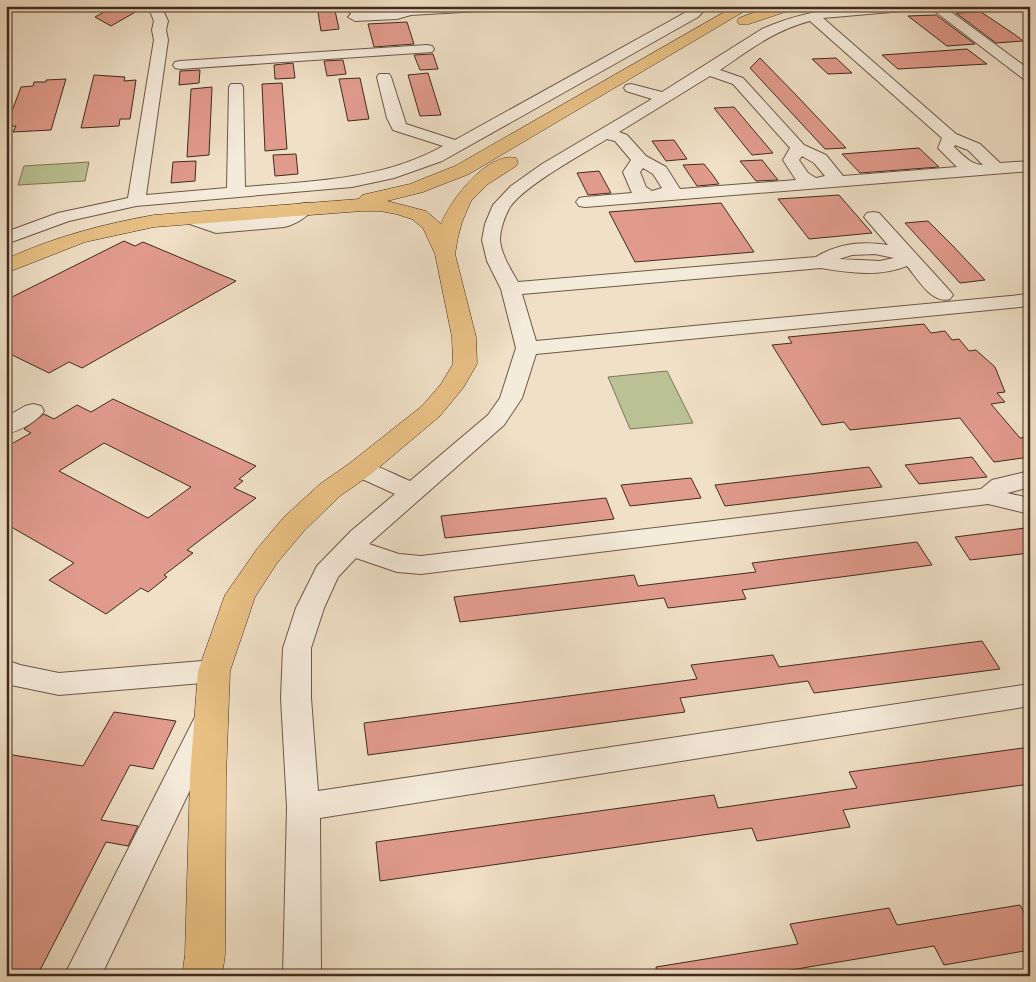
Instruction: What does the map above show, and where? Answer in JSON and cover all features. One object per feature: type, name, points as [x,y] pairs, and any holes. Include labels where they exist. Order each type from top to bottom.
[{"type":"main road","points":[[316,208],[400,192],[462,170],[742,11],[769,6]]},
{"type":"main road","points":[[445,254],[448,230],[457,207],[473,187],[486,176],[631,88],[742,11],[773,10],[788,6]]},
{"type":"main road","points":[[6,267],[52,246],[100,230],[154,221],[316,208],[380,205],[419,215],[432,225],[445,254],[464,337],[465,364],[451,388],[431,411],[360,469],[330,490],[294,524],[267,556],[240,596],[214,670],[208,777],[205,955],[202,976]]},
{"type":"street","points":[[136,201],[160,47],[159,30],[161,21],[154,6]]},
{"type":"street","points":[[359,33],[354,12],[397,15],[410,11],[496,6]]},
{"type":"street","points":[[6,238],[64,217],[136,201],[352,182],[410,167],[436,157],[693,14],[702,6]]},
{"type":"street","points":[[302,976],[303,806],[296,698],[297,648],[310,608],[328,573],[360,537],[496,420],[512,398],[527,348],[510,289],[497,261],[491,240],[494,224],[502,205],[517,190],[548,168],[708,71],[767,32],[784,24],[810,16],[853,10],[914,6]]},
{"type":"street","points":[[934,6],[1030,77]]},
{"type":"street","points":[[810,16],[818,20],[950,137],[946,148],[962,165],[972,169],[984,170]]},
{"type":"street","points":[[180,65],[428,49]]},
{"type":"street","points":[[384,77],[395,68],[391,51]]},
{"type":"street","points":[[366,53],[370,69],[384,77],[399,126],[456,145]]},
{"type":"street","points":[[236,87],[248,78],[251,60]]},
{"type":"street","points":[[226,62],[224,79],[236,87]]},
{"type":"street","points":[[708,71],[738,81],[798,148],[820,159],[834,176],[831,181],[824,183],[813,182],[804,178],[791,160],[798,148]]},
{"type":"street","points":[[582,76],[614,84]]},
{"type":"street","points":[[236,87],[236,193]]},
{"type":"street","points":[[631,88],[663,97]]},
{"type":"street","points":[[606,134],[620,138],[640,160],[631,172],[639,190],[647,194],[660,196]]},
{"type":"street","points":[[584,202],[1030,166]]},
{"type":"street","points":[[873,217],[943,295]]},
{"type":"street","points":[[510,289],[821,262],[857,268],[895,265],[904,262],[908,256]]},
{"type":"street","points":[[527,348],[1030,300]]},
{"type":"street","points":[[6,427],[33,411]]},
{"type":"street","points":[[360,469],[413,492]]},
{"type":"street","points":[[988,496],[1001,485],[1030,479]]},
{"type":"street","points":[[351,547],[397,563],[421,566],[988,496],[1030,506]]},
{"type":"street","points":[[6,671],[12,675],[59,684],[214,670]]},
{"type":"street","points":[[303,806],[1030,695]]},
{"type":"street","points":[[82,976],[211,714]]},
{"type":"green space","points":[[89,162],[85,181],[18,185],[24,166]]},
{"type":"green space","points":[[667,371],[693,423],[630,429],[608,377]]},
{"type":"building","points":[[115,6],[146,6],[111,26],[95,17]]},
{"type":"building","points":[[317,6],[334,6],[339,29],[321,31]]},
{"type":"building","points":[[981,12],[1023,41],[996,43],[956,13]]},
{"type":"building","points":[[936,15],[975,44],[947,46],[908,16]]},
{"type":"building","points":[[407,22],[414,44],[374,47],[368,24]]},
{"type":"building","points":[[967,49],[987,64],[898,69],[882,55]]},
{"type":"building","points":[[433,54],[438,69],[420,70],[414,55]]},
{"type":"building","points":[[760,58],[846,148],[825,149],[750,68]]},
{"type":"building","points":[[836,58],[852,73],[828,74],[812,59]]},
{"type":"building","points":[[343,60],[346,74],[327,76],[324,61]]},
{"type":"building","points":[[293,63],[295,78],[275,79],[274,65]]},
{"type":"building","points":[[200,70],[199,83],[179,85],[180,71]]},
{"type":"building","points":[[428,73],[441,115],[420,116],[408,75]]},
{"type":"building","points":[[94,75],[125,77],[124,81],[136,80],[130,119],[120,119],[119,126],[81,128]]},
{"type":"building","points":[[360,78],[369,119],[348,121],[339,79]]},
{"type":"building","points":[[66,79],[51,130],[13,132],[16,126],[6,127],[21,87],[33,86],[34,82]]},
{"type":"building","points":[[282,83],[287,149],[265,151],[262,84]]},
{"type":"building","points":[[212,87],[209,155],[187,157],[191,89]]},
{"type":"building","points":[[734,107],[773,153],[752,155],[714,108]]},
{"type":"building","points":[[674,140],[687,159],[666,161],[652,141]]},
{"type":"building","points":[[919,148],[939,167],[860,173],[842,154]]},
{"type":"building","points":[[296,154],[298,174],[275,176],[273,155]]},
{"type":"building","points":[[762,160],[778,180],[756,181],[740,161]]},
{"type":"building","points":[[196,161],[195,181],[171,183],[173,162]]},
{"type":"building","points":[[704,164],[719,184],[697,186],[683,165]]},
{"type":"building","points":[[599,171],[611,193],[588,195],[577,173]]},
{"type":"building","points":[[839,195],[872,233],[809,239],[778,199]]},
{"type":"building","points":[[721,203],[754,252],[635,262],[609,212]]},
{"type":"building","points":[[928,221],[985,280],[960,283],[905,223]]},
{"type":"building","points":[[124,241],[135,246],[143,242],[236,281],[82,368],[69,362],[49,373],[6,352],[6,300]]},
{"type":"building","points":[[924,324],[931,333],[945,331],[952,340],[959,339],[969,351],[976,350],[995,367],[1005,392],[997,393],[1005,402],[991,404],[1020,438],[1030,437],[1030,457],[994,462],[960,418],[850,430],[844,422],[822,425],[772,345],[792,343],[788,337]]},
{"type":"building","points":[[113,399],[256,466],[239,479],[243,481],[234,488],[256,498],[187,550],[193,553],[164,575],[167,577],[148,592],[141,588],[106,614],[49,580],[74,563],[6,524],[6,447],[31,433],[24,429],[44,414],[54,419],[77,405],[91,412]],"holes":[[[104,443],[191,487],[148,518],[59,471]]]},
{"type":"building","points":[[972,457],[987,477],[919,484],[905,465]]},
{"type":"building","points":[[869,467],[882,487],[725,506],[715,485]]},
{"type":"building","points":[[691,478],[701,498],[630,506],[621,485]]},
{"type":"building","points":[[606,498],[614,519],[520,530],[445,538],[441,516]]},
{"type":"building","points":[[1025,528],[1030,534],[1030,553],[970,560],[955,537]]},
{"type":"building","points":[[917,542],[932,565],[742,590],[746,599],[668,608],[664,598],[460,622],[454,597],[634,575],[638,586],[756,572],[752,563]]},
{"type":"building","points":[[982,641],[1000,669],[814,693],[808,681],[680,698],[685,712],[368,755],[364,723],[697,679],[691,665],[773,655],[779,667]]},
{"type":"building","points":[[114,712],[176,721],[153,769],[130,765],[101,820],[138,826],[128,846],[106,842],[37,976],[6,976],[6,754],[83,766]]},
{"type":"building","points":[[1030,747],[1030,784],[843,810],[850,827],[757,841],[752,828],[380,881],[376,842],[714,795],[718,808],[857,788],[849,772]]},
{"type":"building","points":[[1020,905],[1030,924],[1030,950],[944,965],[934,946],[779,972],[780,976],[657,976],[656,967],[798,944],[790,924],[889,908],[897,925]]}]
